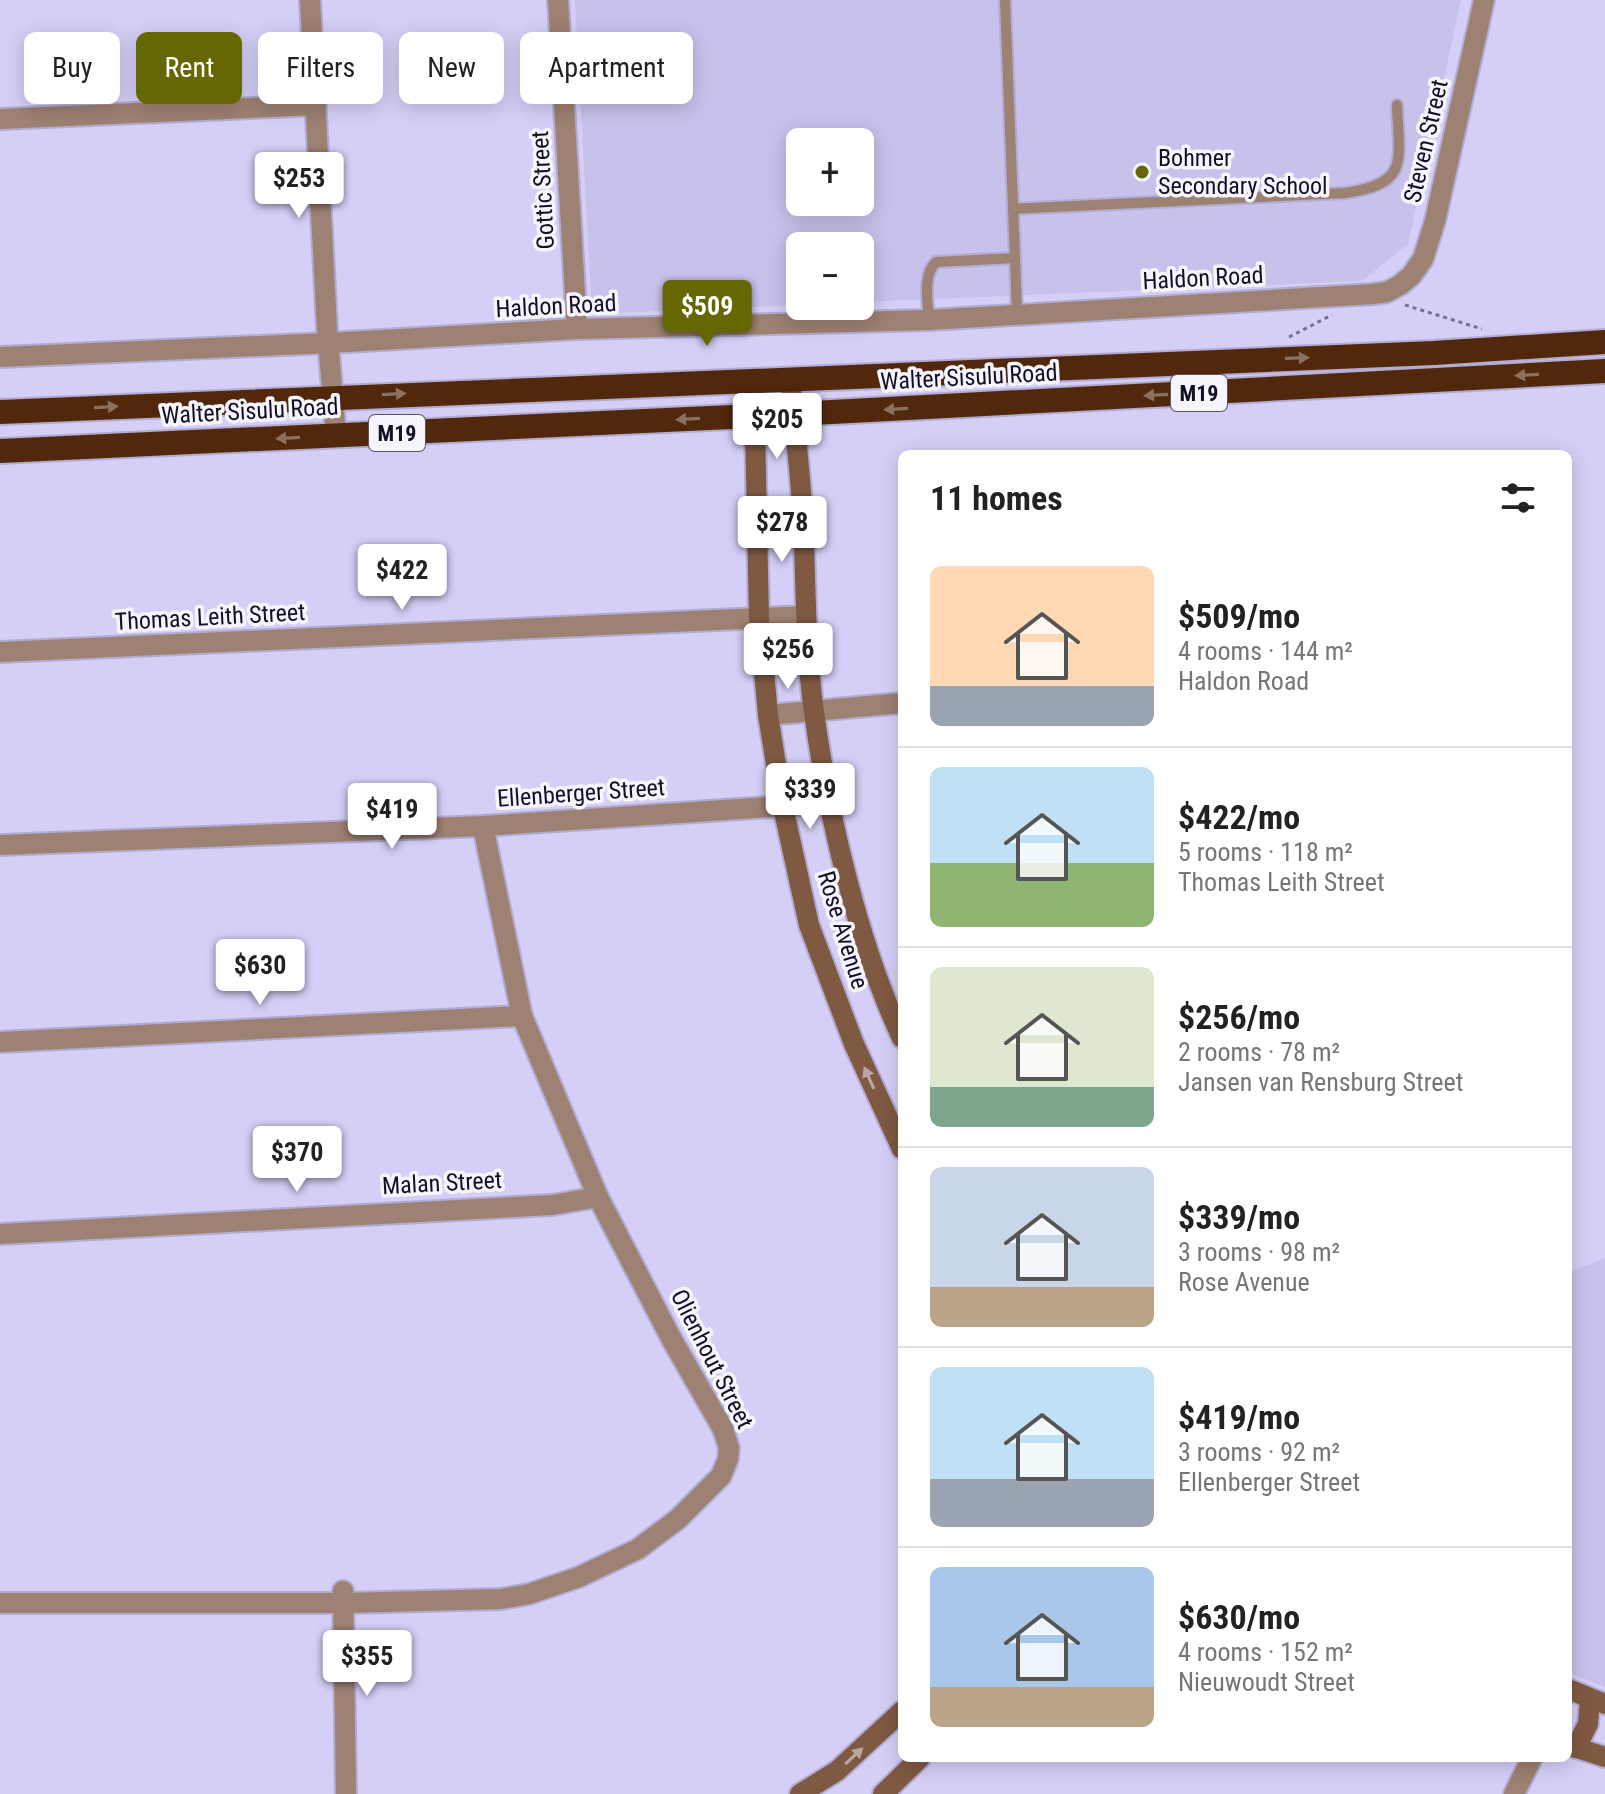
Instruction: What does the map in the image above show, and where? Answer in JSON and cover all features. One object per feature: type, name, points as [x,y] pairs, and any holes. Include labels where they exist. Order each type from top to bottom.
[{"type":"highway","name":"Walter Sisulu Road","points":[[0,412],[1051,369],[1605,342]]},
{"type":"highway","points":[[1244,360],[1246,390]]},
{"type":"highway","points":[[1051,369],[1053,401]]},
{"type":"highway","name":"Walter Sisulu Road","points":[[0,451],[754,416],[1605,371]]},
{"type":"highway","points":[[575,387],[576,424]]},
{"type":"highway","points":[[56,449],[57,410]]},
{"type":"street","points":[[310,0],[331,397],[336,435]]},
{"type":"street","name":"Gottic Street","points":[[558,0],[577,329]]},
{"type":"street","name":"Steven Street","points":[[1400,285],[1423,259],[1435,221],[1484,0]]},
{"type":"street","points":[[0,119],[316,105]]},
{"type":"street","name":"Haldon Road","points":[[0,357],[577,329],[929,320],[1373,294],[1387,292],[1400,285]]},
{"type":"street","name":"Rose Avenue","points":[[790,379],[803,517],[813,710],[830,803],[872,965],[898,1028]]},
{"type":"street","name":"Rose Avenue","points":[[754,380],[759,618],[768,715],[783,807],[809,925],[854,1044],[898,1140]]},
{"type":"street","name":"Thomas Leith Street","points":[[0,652],[806,616]]},
{"type":"street","points":[[768,715],[898,703]]},
{"type":"street","name":"Ellenberger Street","points":[[0,845],[483,826],[830,803]]},
{"type":"street","name":"Olienhout Street","points":[[0,1603],[344,1597],[501,1599],[552,1587],[638,1549],[678,1519],[721,1476],[729,1448],[723,1429],[671,1338],[598,1197],[522,1016],[483,826]]},
{"type":"street","points":[[0,1042],[522,1016]]},
{"type":"street","name":"Malan Street","points":[[0,1234],[552,1205],[598,1197]]},
{"type":"street","points":[[344,1597],[346,1794]]},
{"type":"street","points":[[1572,1691],[1598,1702],[1572,1747],[1605,1757]]},
{"type":"street","points":[[800,1794],[837,1771],[898,1715]]},
{"type":"street","points":[[883,1794],[916,1762]]},
{"type":"street","points":[[1514,1794],[1530,1762]]},
{"type":"lane","points":[[1005,0],[1017,314]]},
{"type":"lane","points":[[1013,209],[1345,193],[1373,189],[1391,178],[1399,162],[1397,105]]},
{"type":"lane","points":[[929,320],[928,279],[930,268],[936,262],[1015,258]]},
{"type":"path","points":[[1373,294],[1493,332]]},
{"type":"path","points":[[1283,341],[1334,314]]},
{"type":"shaded area","name":"Bohmer Secondary School","points":[[575,0],[1461,0],[1408,244],[1362,281],[874,301],[874,232],[786,232],[786,306],[592,314],[581,104],[693,104],[693,32],[577,32]]},
{"type":"shaded area","points":[[1605,1258],[1605,1687],[1572,1674],[1572,1271]]},
{"type":"place","name":"Bohmer Secondary School","points":[[1142,172]]}]
